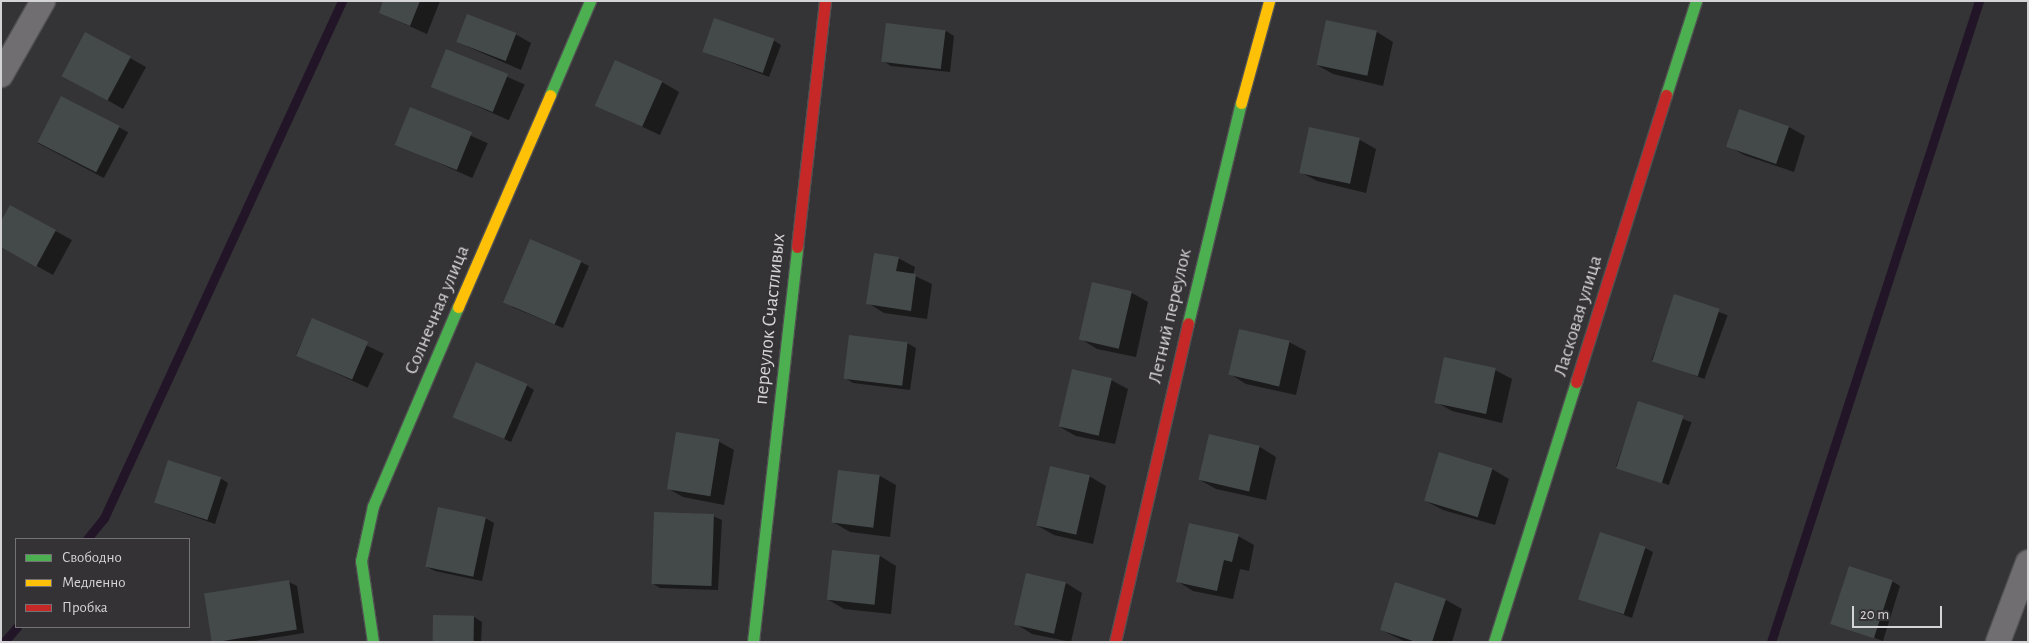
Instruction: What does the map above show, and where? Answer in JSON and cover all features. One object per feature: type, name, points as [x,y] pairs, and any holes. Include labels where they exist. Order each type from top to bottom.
[{"type":"street","points":[[1,75],[42,1]]},
{"type":"street","name":"Солнечная улица","points":[[373,642],[361,561],[373,506],[590,1]]},
{"type":"street","name":"переулок Счастливых","points":[[754,642],[825,1]]},
{"type":"street","name":"Летний переулок","points":[[1115,642],[1220,181],[1269,1]]},
{"type":"street","name":"Ласковая улица","points":[[1494,642],[1696,1]]},
{"type":"street","points":[[1998,642],[2028,562]]},
{"type":"building","points":[[383,1],[420,1],[410,26],[379,13]]},
{"type":"building","points":[[467,14],[516,33],[506,61],[456,42]]},
{"type":"building","points":[[714,18],[775,39],[763,73],[702,52]]},
{"type":"building","points":[[1326,20],[1377,31],[1367,76],[1316,65]]},
{"type":"building","points":[[886,23],[946,30],[941,69],[881,62]]},
{"type":"building","points":[[85,32],[131,56],[107,101],[62,76]]},
{"type":"building","points":[[446,49],[508,74],[493,112],[431,87]]},
{"type":"building","points":[[615,60],[663,81],[642,127],[595,106]]},
{"type":"building","points":[[61,96],[120,126],[96,172],[37,142]]},
{"type":"building","points":[[410,107],[472,132],[457,170],[395,145]]},
{"type":"building","points":[[1739,109],[1789,126],[1776,164],[1726,147]]},
{"type":"building","points":[[1309,127],[1360,138],[1350,184],[1299,173]]},
{"type":"building","points":[[10,205],[56,230],[36,267],[1,247],[1,221]]},
{"type":"building","points":[[530,239],[582,261],[555,324],[503,303]]},
{"type":"building","points":[[874,253],[899,257],[896,271],[916,274],[911,311],[866,304]]},
{"type":"building","points":[[1092,282],[1132,291],[1119,349],[1079,339]]},
{"type":"building","points":[[1674,294],[1720,309],[1698,376],[1652,362]]},
{"type":"building","points":[[312,318],[368,342],[352,380],[296,356]]},
{"type":"building","points":[[1239,329],[1290,341],[1279,386],[1228,375]]},
{"type":"building","points":[[849,335],[908,342],[902,386],[844,379]]},
{"type":"building","points":[[1444,357],[1496,368],[1486,414],[1434,403]]},
{"type":"building","points":[[476,362],[528,384],[504,439],[453,417]]},
{"type":"building","points":[[1072,369],[1112,378],[1099,436],[1059,426]]},
{"type":"building","points":[[1638,401],[1684,416],[1662,483],[1616,469]]},
{"type":"building","points":[[676,432],[719,439],[710,496],[667,489]]},
{"type":"building","points":[[1209,434],[1260,446],[1249,491],[1198,480]]},
{"type":"building","points":[[1439,452],[1493,468],[1478,517],[1424,501]]},
{"type":"building","points":[[168,460],[221,477],[207,520],[154,503]]},
{"type":"building","points":[[1050,466],[1090,475],[1076,535],[1036,525]]},
{"type":"building","points":[[838,470],[880,475],[873,528],[832,523]]},
{"type":"building","points":[[438,507],[486,517],[473,577],[425,567]]},
{"type":"building","points":[[654,512],[714,514],[711,586],[651,584]]},
{"type":"building","points":[[1189,523],[1239,534],[1232,562],[1224,560],[1217,591],[1176,582]]},
{"type":"building","points":[[1600,532],[1646,547],[1624,614],[1578,600]]},
{"type":"building","points":[[832,550],[880,555],[875,605],[827,600]]},
{"type":"building","points":[[1849,566],[1893,580],[1874,638],[1830,624]]},
{"type":"building","points":[[1026,573],[1066,582],[1054,634],[1014,625]]},
{"type":"building","points":[[289,580],[297,629],[212,642],[204,593]]},
{"type":"building","points":[[1395,582],[1446,599],[1432,642],[1416,642],[1380,630]]},
{"type":"building","points":[[433,615],[474,616],[474,642],[433,642]]},
{"type":"waterway","points":[[88,538],[104,518],[342,1]]},
{"type":"waterway","points":[[1771,642],[1979,1]]},
{"type":"waterway","points":[[4,642],[16,628]]},
{"type":"traffic: fast","points":[[550,95],[590,1]]},
{"type":"traffic: fast","points":[[1666,95],[1696,1]]},
{"type":"traffic: fast","points":[[1188,323],[1241,103]]},
{"type":"traffic: fast","points":[[753,642],[797,247]]},
{"type":"traffic: fast","points":[[373,642],[361,561],[373,506],[458,307]]},
{"type":"traffic: fast","points":[[1494,642],[1576,382]]},
{"type":"traffic: slow","points":[[1241,103],[1269,1]]},
{"type":"traffic: slow","points":[[458,307],[550,95]]},
{"type":"traffic: jam","points":[[797,247],[825,1]]},
{"type":"traffic: jam","points":[[1576,382],[1666,95]]},
{"type":"traffic: jam","points":[[1115,642],[1188,323]]}]
